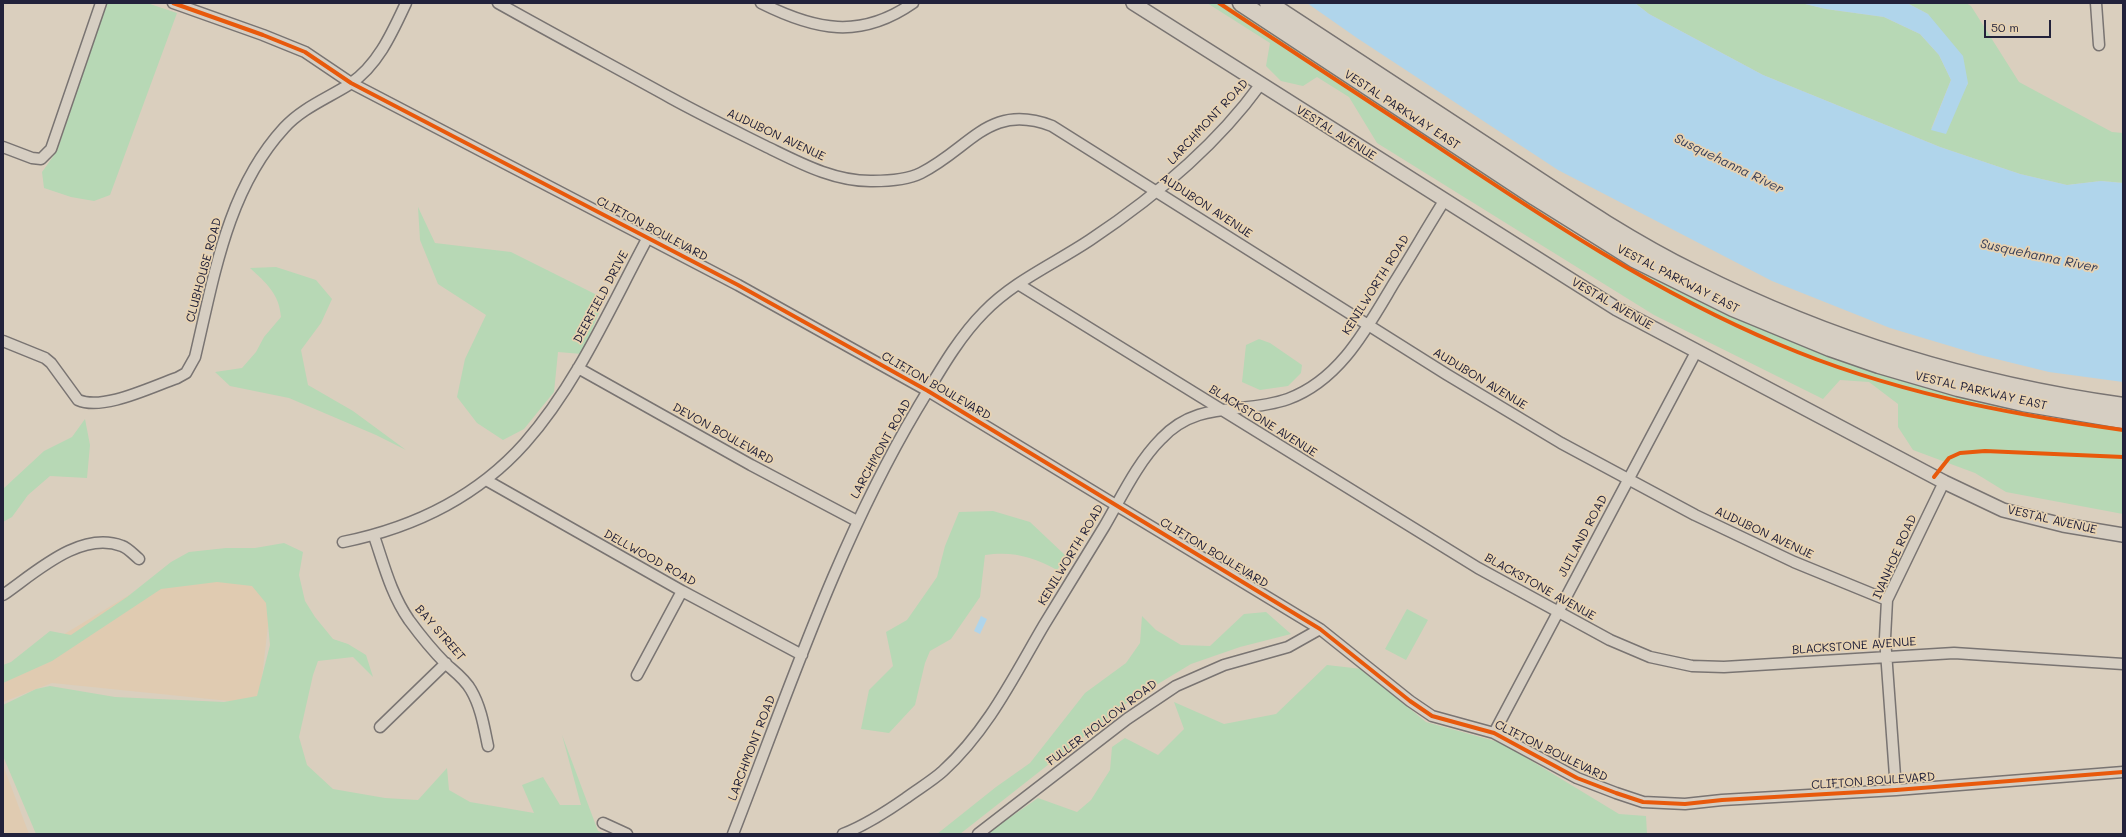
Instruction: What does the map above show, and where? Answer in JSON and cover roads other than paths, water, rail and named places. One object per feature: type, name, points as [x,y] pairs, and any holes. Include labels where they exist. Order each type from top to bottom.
[{"type":"main road","name":"VESTAL PARKWAY EAST","points":[[1241,3],[1528,193],[1634,259],[1733,308],[1830,348],[1879,365],[1958,388],[2023,403],[2123,420]]},
{"type":"main road","name":"VESTAL PARKWAY EAST","points":[[1268,3],[1594,217],[1692,272],[1748,299],[1838,336],[1951,372],[2022,389],[2123,406]]},
{"type":"street","points":[[3,147],[32,158],[41,159],[51,149],[102,3]]},
{"type":"street","name":"CLIFTON BOULEVARD","points":[[173,3],[263,34],[305,52],[351,84],[738,285],[928,391],[1320,629],[1410,701],[1432,716],[1494,733],[1577,778],[1643,802],[1685,804],[1722,800],[1896,790],[2123,772]]},
{"type":"street","name":"CLUBHOUSE ROAD","points":[[3,341],[45,358],[52,363],[78,400],[84,403],[96,404],[113,400],[177,378],[186,373],[195,357],[226,232],[236,204],[255,167],[284,127],[298,115],[351,84],[367,70],[380,54],[406,3]]},
{"type":"street","name":"AUDUBON AVENUE","points":[[498,3],[719,124],[820,171],[871,181],[909,177],[929,168],[979,133],[995,124],[1018,118],[1034,120],[1052,126],[1158,191],[1369,326],[1554,439],[1695,515],[1794,562],[1887,600]]},
{"type":"street","points":[[761,3],[796,20],[814,25],[846,27],[861,25],[886,18],[913,3]]},
{"type":"street","name":"VESTAL AVENUE","points":[[1133,3],[1260,85],[1616,309],[1696,352],[1820,415],[1944,482],[2003,510],[2063,525],[2123,535]]},
{"type":"street","points":[[2096,3],[2099,45]]},
{"type":"street","name":"LARCHMONT ROAD","points":[[733,834],[802,655],[857,521],[888,458],[928,391],[976,320],[1000,297],[1018,284],[1087,242],[1158,191],[1194,158],[1248,102],[1260,85]]},
{"type":"street","name":"KENILWORTH ROAD","points":[[843,834],[859,828],[889,810],[943,771],[976,736],[1002,699],[1044,625],[1116,506],[1159,440],[1193,416],[1210,410],[1223,410],[1273,403],[1289,398],[1316,385],[1340,363],[1369,326],[1444,201]]},
{"type":"street","name":"DEERFIELD DRIVE","points":[[342,542],[374,536],[422,518],[486,480],[525,444],[552,409],[578,368],[647,239]]},
{"type":"street","name":"BLACKSTONE AVENUE","points":[[1018,284],[1478,568],[1626,648],[1650,657],[1692,666],[1724,667],[1954,653],[2123,664]]},
{"type":"street","name":"JUTLAND ROAD","points":[[1494,733],[1696,352]]},
{"type":"street","name":"DEVON BOULEVARD","points":[[578,368],[744,461],[857,521]]},
{"type":"street","name":"DELLWOOD ROAD","points":[[486,480],[682,591],[802,655]]},
{"type":"street","name":"IVANHOE ROAD","points":[[1896,790],[1886,656],[1885,619],[1887,600],[1944,482]]},
{"type":"street","name":"BAY STREET","points":[[374,536],[391,589],[400,606],[409,620],[472,691],[480,711],[488,746]]},
{"type":"street","points":[[3,594],[73,549],[92,543],[113,543],[124,546],[140,559]]},
{"type":"street","points":[[637,675],[682,591]]},
{"type":"street","name":"FULLER HOLLOW ROAD","points":[[978,834],[1133,715],[1176,686],[1224,665],[1288,647],[1320,629]]},
{"type":"street","points":[[380,727],[446,663]]},
{"type":"street","points":[[603,823],[627,834]]},
{"type":"water","name":"Susquehanna River","points":[[1307,3],[1635,3],[1649,14],[1763,75],[1940,147],[2020,174],[2067,185],[2101,181],[2123,183],[2123,382],[2049,372],[1980,355],[1890,328],[1772,281],[1558,170],[1357,38]]},
{"type":"water","points":[[1801,3],[1907,3],[1928,14],[1963,56],[1968,83],[1946,134],[1931,130],[1951,80],[1939,55],[1920,34],[1884,17],[1826,9]]},
{"type":"water","points":[[981,616],[987,619],[980,634],[974,631]]}]
